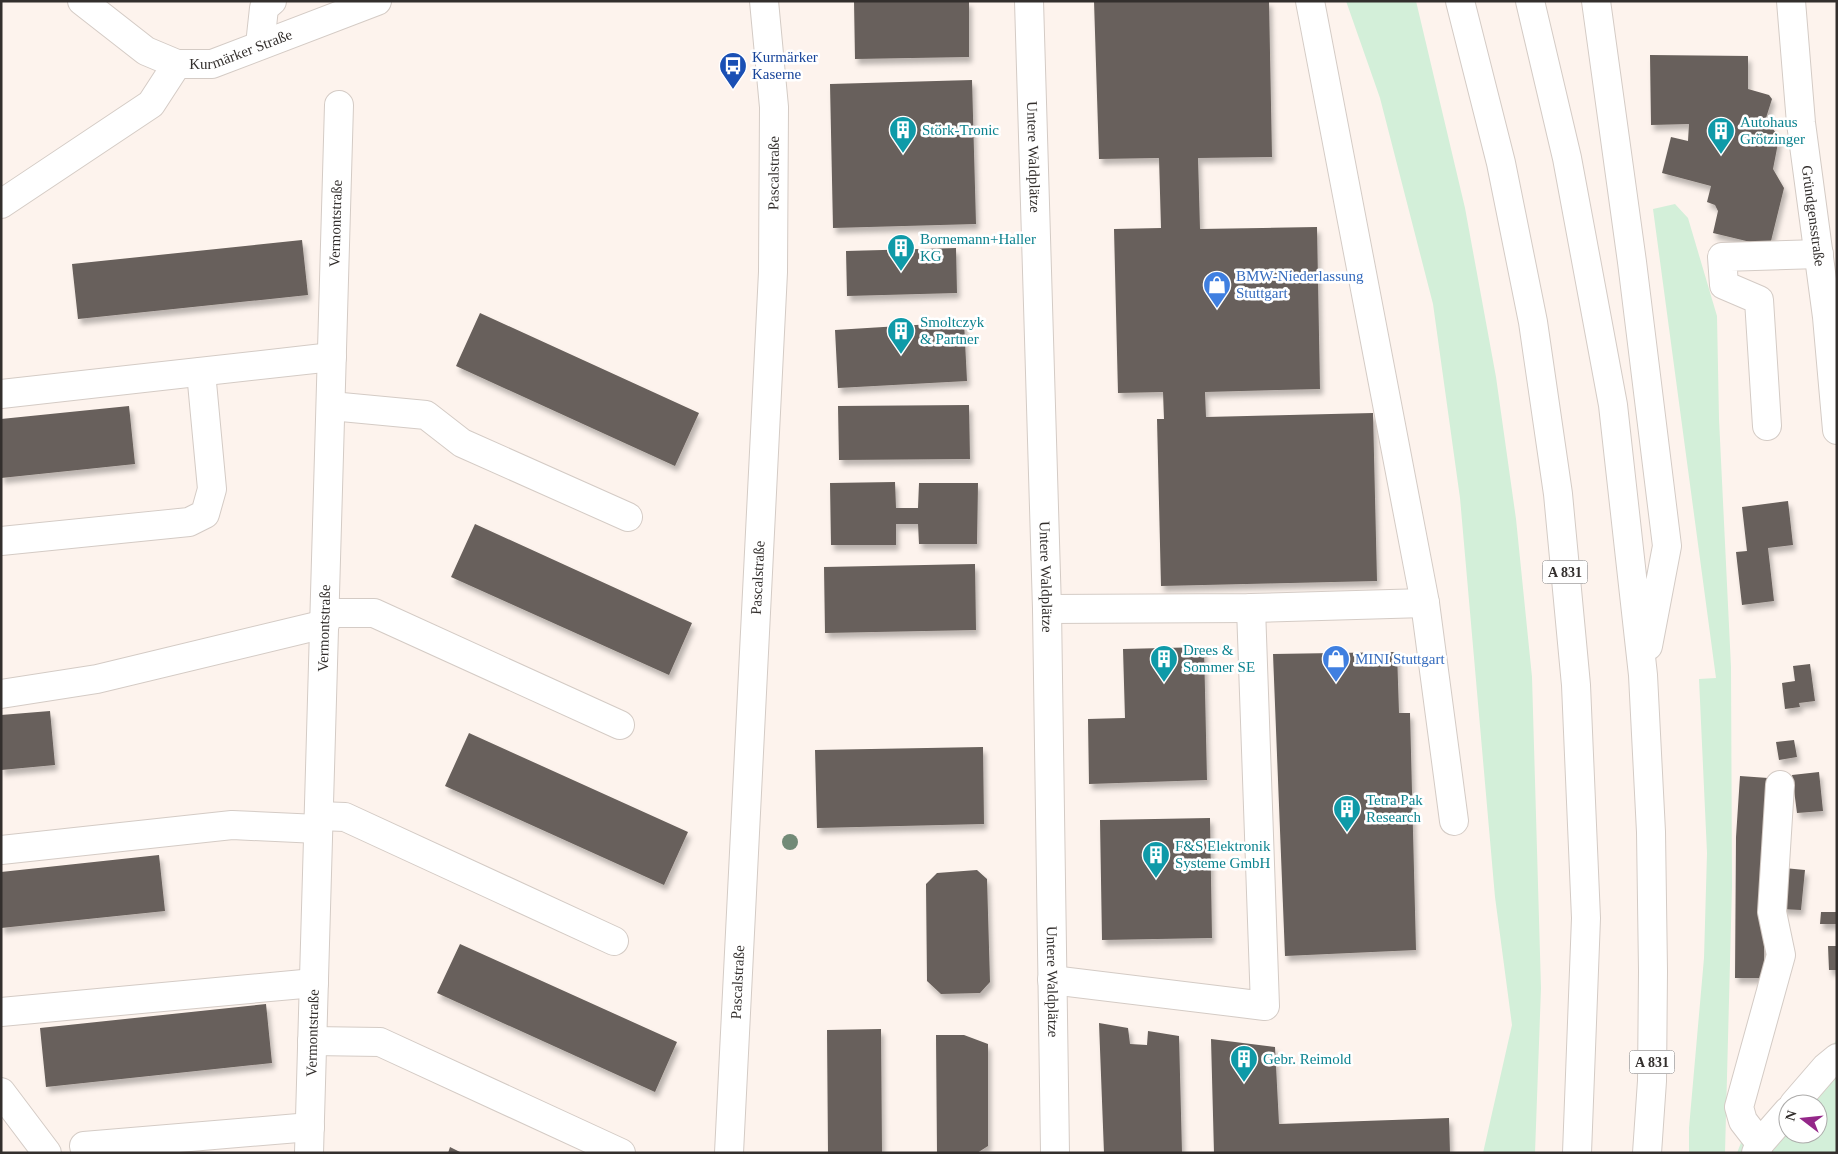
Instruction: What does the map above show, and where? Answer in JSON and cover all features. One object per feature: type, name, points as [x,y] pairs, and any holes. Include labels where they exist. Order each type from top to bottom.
[{"type":"main road","points":[[82,1],[146,51],[177,64]]},
{"type":"main road","points":[[260,45],[264,8],[272,1]]},
{"type":"main road","name":"Kurmärker Straße","points":[[1,204],[151,104],[177,64],[212,64],[377,1]]},
{"type":"main road","name":"Pascalstraße","points":[[729,1153],[773,272],[774,106],[764,1]]},
{"type":"main road","name":"Untere Waldplätze","points":[[1029,1],[1047,609],[1055,1153]]},
{"type":"main road","points":[[1310,1],[1425,603],[1454,821]]},
{"type":"main road","name":"A 831","points":[[1460,1],[1501,163],[1533,322],[1558,494],[1576,685],[1586,918],[1577,1153]]},
{"type":"main road","name":"A 831","points":[[1530,1],[1567,158],[1613,405],[1643,674],[1651,832],[1653,971],[1652,1081],[1647,1153]]},
{"type":"main road","points":[[1596,1],[1632,262],[1667,546],[1643,674]]},
{"type":"main road","name":"Gründgensstraße","points":[[1791,1],[1801,123],[1819,254],[1832,318],[1837,430]]},
{"type":"main road","name":"Vermontstraße","points":[[310,1140],[340,105]]},
{"type":"main road","points":[[1767,426],[1759,300],[1724,285],[1722,257],[1819,254]]},
{"type":"main road","points":[[1,394],[332,357]]},
{"type":"main road","points":[[1,541],[189,522],[205,514],[212,489],[201,372]]},
{"type":"main road","points":[[331,406],[426,415],[462,443],[628,517]]},
{"type":"main road","points":[[1047,609],[1251,608],[1425,603]]},
{"type":"main road","points":[[1052,980],[1265,1006],[1251,608]]},
{"type":"main road","points":[[1,694],[97,679],[325,618],[374,614],[620,725]]},
{"type":"main road","points":[[1778,1123],[1758,1148],[1743,1121],[1739,1107],[1781,955],[1772,912],[1780,785]]},
{"type":"main road","points":[[1,850],[232,825],[319,822],[345,817],[614,941]]},
{"type":"main road","points":[[1,1012],[314,983]]},
{"type":"main road","points":[[312,1041],[380,1042],[621,1153]]},
{"type":"main road","points":[[1802,1094],[1826,1066],[1837,1058]]},
{"type":"main road","points":[[1,1092],[47,1153]]},
{"type":"main road","points":[[84,1146],[310,1140]]},
{"type":"green space","points":[[1346,1],[1416,1],[1465,208],[1496,377],[1516,519],[1532,677],[1541,988],[1535,1153],[1483,1153],[1512,1025],[1495,897],[1460,498],[1433,304],[1380,98]]},
{"type":"green space","points":[[1675,204],[1688,218],[1717,316],[1719,419],[1731,667],[1732,886],[1725,1153],[1689,1153],[1689,1128],[1704,958],[1707,853],[1699,679],[1716,678],[1653,209]]},
{"type":"green space","points":[[1837,1040],[1837,1153],[1737,1153],[1742,1140],[1778,1102],[1778,1144],[1828,1144],[1828,1094],[1786,1094]]},
{"type":"building","points":[[854,1],[969,1],[969,57],[855,59]]},
{"type":"building","name":"BMW-Niederlassung Stuttgart","points":[[1094,1],[1269,1],[1272,157],[1198,158],[1200,229],[1317,227],[1320,389],[1205,392],[1206,417],[1373,413],[1377,581],[1161,586],[1157,419],[1164,419],[1163,392],[1118,393],[1114,229],[1161,228],[1159,158],[1099,159]]},
{"type":"building","name":"Autohaus Grötzinger","points":[[1650,55],[1748,56],[1748,89],[1769,95],[1772,99],[1766,118],[1779,138],[1773,169],[1784,188],[1771,241],[1763,245],[1713,233],[1718,211],[1715,205],[1707,202],[1711,186],[1662,173],[1671,137],[1688,141],[1689,124],[1651,125]]},
{"type":"building","name":"Störk-Tronic","points":[[972,80],[976,224],[833,228],[830,84]]},
{"type":"building","points":[[302,240],[308,295],[78,319],[72,264]]},
{"type":"building","name":"Bornemann+Haller KG","points":[[956,248],[957,293],[847,296],[846,251]]},
{"type":"building","points":[[480,313],[699,413],[675,466],[456,366]]},
{"type":"building","name":"Smoltczyk & Partner","points":[[964,322],[967,381],[838,388],[835,330]]},
{"type":"building","points":[[969,405],[970,459],[839,460],[838,406]]},
{"type":"building","points":[[129,406],[135,464],[1,478],[1,419]]},
{"type":"building","points":[[895,482],[896,508],[918,508],[919,483],[978,483],[977,544],[919,544],[918,524],[896,524],[896,545],[831,545],[830,483]]},
{"type":"building","points":[[1788,501],[1793,545],[1768,548],[1774,601],[1742,605],[1736,552],[1747,551],[1742,507]]},
{"type":"building","points":[[475,524],[692,623],[669,675],[451,577]]},
{"type":"building","points":[[975,564],[976,630],[825,633],[824,567]]},
{"type":"building","name":"Drees & Sommer SE","points":[[1204,647],[1207,780],[1089,784],[1088,719],[1125,718],[1123,649]]},
{"type":"building","name":"Tetra Pak Research","points":[[1397,652],[1399,713],[1410,713],[1416,950],[1285,956],[1273,654]]},
{"type":"building","points":[[1810,664],[1815,701],[1799,703],[1800,707],[1785,709],[1782,683],[1795,681],[1793,666]]},
{"type":"building","points":[[50,711],[55,765],[1,770],[1,715]]},
{"type":"building","points":[[469,733],[688,832],[664,885],[445,786]]},
{"type":"building","points":[[1794,740],[1797,757],[1779,760],[1776,742]]},
{"type":"building","points":[[983,747],[984,824],[817,828],[815,750]]},
{"type":"building","points":[[1819,772],[1823,811],[1797,813],[1792,775]]},
{"type":"building","points":[[1740,776],[1768,778],[1764,837],[1764,978],[1735,978],[1736,837]]},
{"type":"building","name":"F&S Elektronik Systeme GmbH","points":[[1210,818],[1212,938],[1102,940],[1100,820]]},
{"type":"building","points":[[159,855],[165,911],[1,928],[1,872]]},
{"type":"building","points":[[1784,868],[1805,870],[1801,910],[1781,909]]},
{"type":"building","points":[[977,870],[987,879],[990,982],[980,993],[941,994],[927,981],[926,884],[937,873]]},
{"type":"building","points":[[1821,912],[1837,912],[1837,924],[1820,924]]},
{"type":"building","points":[[460,944],[677,1042],[655,1092],[437,993]]},
{"type":"building","points":[[1828,946],[1837,946],[1837,970],[1829,970]]},
{"type":"building","points":[[266,1004],[272,1063],[46,1087],[40,1028]]},
{"type":"building","points":[[1099,1023],[1128,1028],[1130,1044],[1147,1045],[1148,1031],[1179,1036],[1182,1153],[1104,1153]]},
{"type":"building","points":[[881,1029],[882,1153],[828,1153],[827,1030]]},
{"type":"building","points":[[936,1035],[964,1035],[988,1044],[988,1146],[977,1153],[937,1153]]},
{"type":"building","name":"Gebr. Reimold","points":[[1211,1039],[1275,1047],[1279,1124],[1449,1118],[1450,1153],[1214,1153]]},
{"type":"building","points":[[450,1147],[462,1153],[448,1153]]},
{"type":"place","name":"Kurmärker Kaserne","points":[[733,90]]},
{"type":"place","name":"Störk-Tronic","points":[[903,154]]},
{"type":"place","name":"Autohaus Grötzinger","points":[[1721,155]]},
{"type":"place","name":"Bornemann+Haller KG","points":[[901,272]]},
{"type":"place","name":"BMW-Niederlassung Stuttgart","points":[[1217,309]]},
{"type":"place","name":"Smoltczyk & Partner","points":[[901,355]]},
{"type":"place","name":"Drees & Sommer SE","points":[[1164,683]]},
{"type":"place","name":"MINI Stuttgart","points":[[1336,683]]},
{"type":"place","name":"Tetra Pak Research","points":[[1347,833]]},
{"type":"place","name":"F&S Elektronik Systeme GmbH","points":[[1156,879]]},
{"type":"place","name":"Gebr. Reimold","points":[[1244,1083]]}]
